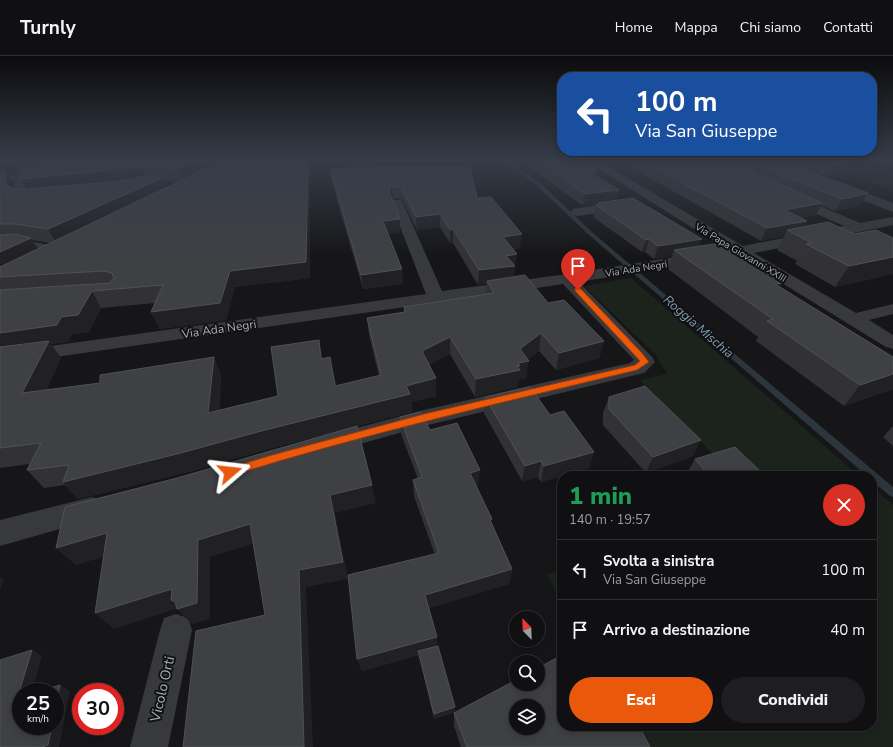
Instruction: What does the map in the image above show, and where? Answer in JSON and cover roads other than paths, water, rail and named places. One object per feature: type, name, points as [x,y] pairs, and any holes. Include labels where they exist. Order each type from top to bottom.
[{"type":"street","points":[[22,192],[21,197],[24,198],[54,196]]},
{"type":"street","name":"Via Papa Giovanni XXIII","points":[[643,192],[893,343]]},
{"type":"street","points":[[855,192],[893,208]]},
{"type":"street","points":[[782,194],[859,228]]},
{"type":"street","points":[[578,212],[657,201]]},
{"type":"street","points":[[397,203],[437,299]]},
{"type":"street","name":"Via Ada Negri","points":[[0,359],[437,299],[739,251],[893,222]]},
{"type":"street","points":[[0,245],[25,244],[59,251]]},
{"type":"street","points":[[42,259],[74,244]]},
{"type":"street","points":[[310,448],[424,418],[637,368],[645,362],[567,279]]},
{"type":"street","points":[[853,319],[893,308]]},
{"type":"street","points":[[0,533],[113,504]]},
{"type":"street","name":"Vicolo Orti","points":[[149,747],[176,630]]},
{"type":"waterway","name":"Roggia Mischia","points":[[547,192],[590,233],[867,471]]},
{"type":"waterway","name":"Roggia Mischia","points":[[877,479],[893,493]]}]
